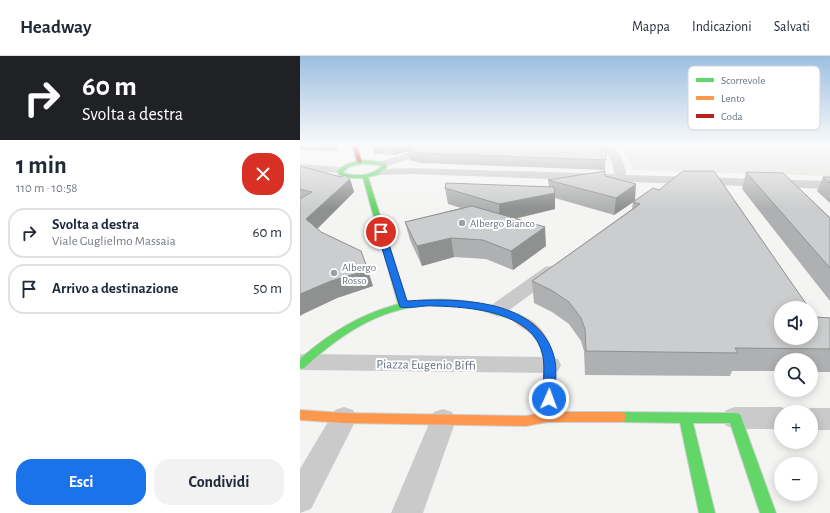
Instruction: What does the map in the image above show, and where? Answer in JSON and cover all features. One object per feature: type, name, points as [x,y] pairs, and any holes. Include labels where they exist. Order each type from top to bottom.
[{"type":"street","points":[[300,167],[341,170],[347,166]]},
{"type":"street","points":[[341,170],[341,174],[347,176],[365,176],[385,166]]},
{"type":"street","points":[[618,166],[620,178]]},
{"type":"street","points":[[381,168],[620,178],[650,186],[830,185]]},
{"type":"street","points":[[365,176],[403,304]]},
{"type":"street","points":[[497,310],[564,262]]},
{"type":"street","name":"Piazza Eugenio Biffi","points":[[301,364],[326,342],[353,324],[372,314],[403,304],[420,302],[481,306],[497,310],[523,321],[535,331],[547,348],[550,365],[548,417]]},
{"type":"street","name":"Piazza Eugenio Biffi","points":[[301,364],[550,365]]},
{"type":"street","points":[[300,415],[344,418],[526,421],[548,417],[774,418]]},
{"type":"street","points":[[685,417],[707,513]]},
{"type":"street","points":[[300,498],[344,418]]},
{"type":"street","points":[[734,418],[768,513]]},
{"type":"street","points":[[818,419],[830,419]]},
{"type":"street","points":[[407,513],[443,420]]},
{"type":"shaded area","points":[[631,166],[830,166],[830,176],[632,170]]},
{"type":"building","points":[[300,166],[341,177],[345,175],[350,179],[306,219],[321,232],[361,251],[368,270],[331,281],[300,294],[300,199],[312,192],[300,189]]},
{"type":"building","points":[[605,171],[605,176],[636,184],[616,198],[548,180]]},
{"type":"building","points":[[683,171],[714,171],[804,301],[774,301],[774,345],[818,345],[818,317],[830,318],[830,349],[735,348],[738,353],[586,351],[585,329],[581,318],[569,302],[551,290],[532,281],[640,204],[633,202],[653,188],[659,190]]},
{"type":"building","points":[[746,172],[783,173],[830,218],[830,268]]},
{"type":"building","points":[[823,177],[830,177],[830,183]]},
{"type":"building","points":[[446,183],[554,187],[555,193],[499,204],[445,188]]},
{"type":"building","points":[[472,206],[545,227],[511,251],[483,240],[451,238],[417,246],[405,222]]},
{"type":"traffic: fast","points":[[347,166],[340,171],[341,174],[358,177],[380,171],[384,166]]},
{"type":"traffic: fast","points":[[365,176],[403,304]]},
{"type":"traffic: fast","points":[[300,365],[323,344],[347,328],[373,315],[400,306],[428,302],[456,302],[486,307],[515,317]]},
{"type":"traffic: fast","points":[[620,417],[735,418],[768,513]]},
{"type":"traffic: fast","points":[[685,417],[707,513]]},
{"type":"traffic: slow","points":[[515,317],[529,325],[539,335],[545,347],[549,360],[550,374],[547,417]]},
{"type":"traffic: slow","points":[[300,415],[344,418],[526,421],[547,417],[620,417]]},
{"type":"place","name":"Albergo Bianco","points":[[462,223]]},
{"type":"place","name":"Albergo Rosso","points":[[334,273]]},
{"type":"route","points":[[381,232],[403,304],[433,302],[481,306],[512,316],[531,327],[547,348],[550,365],[549,399]]}]
